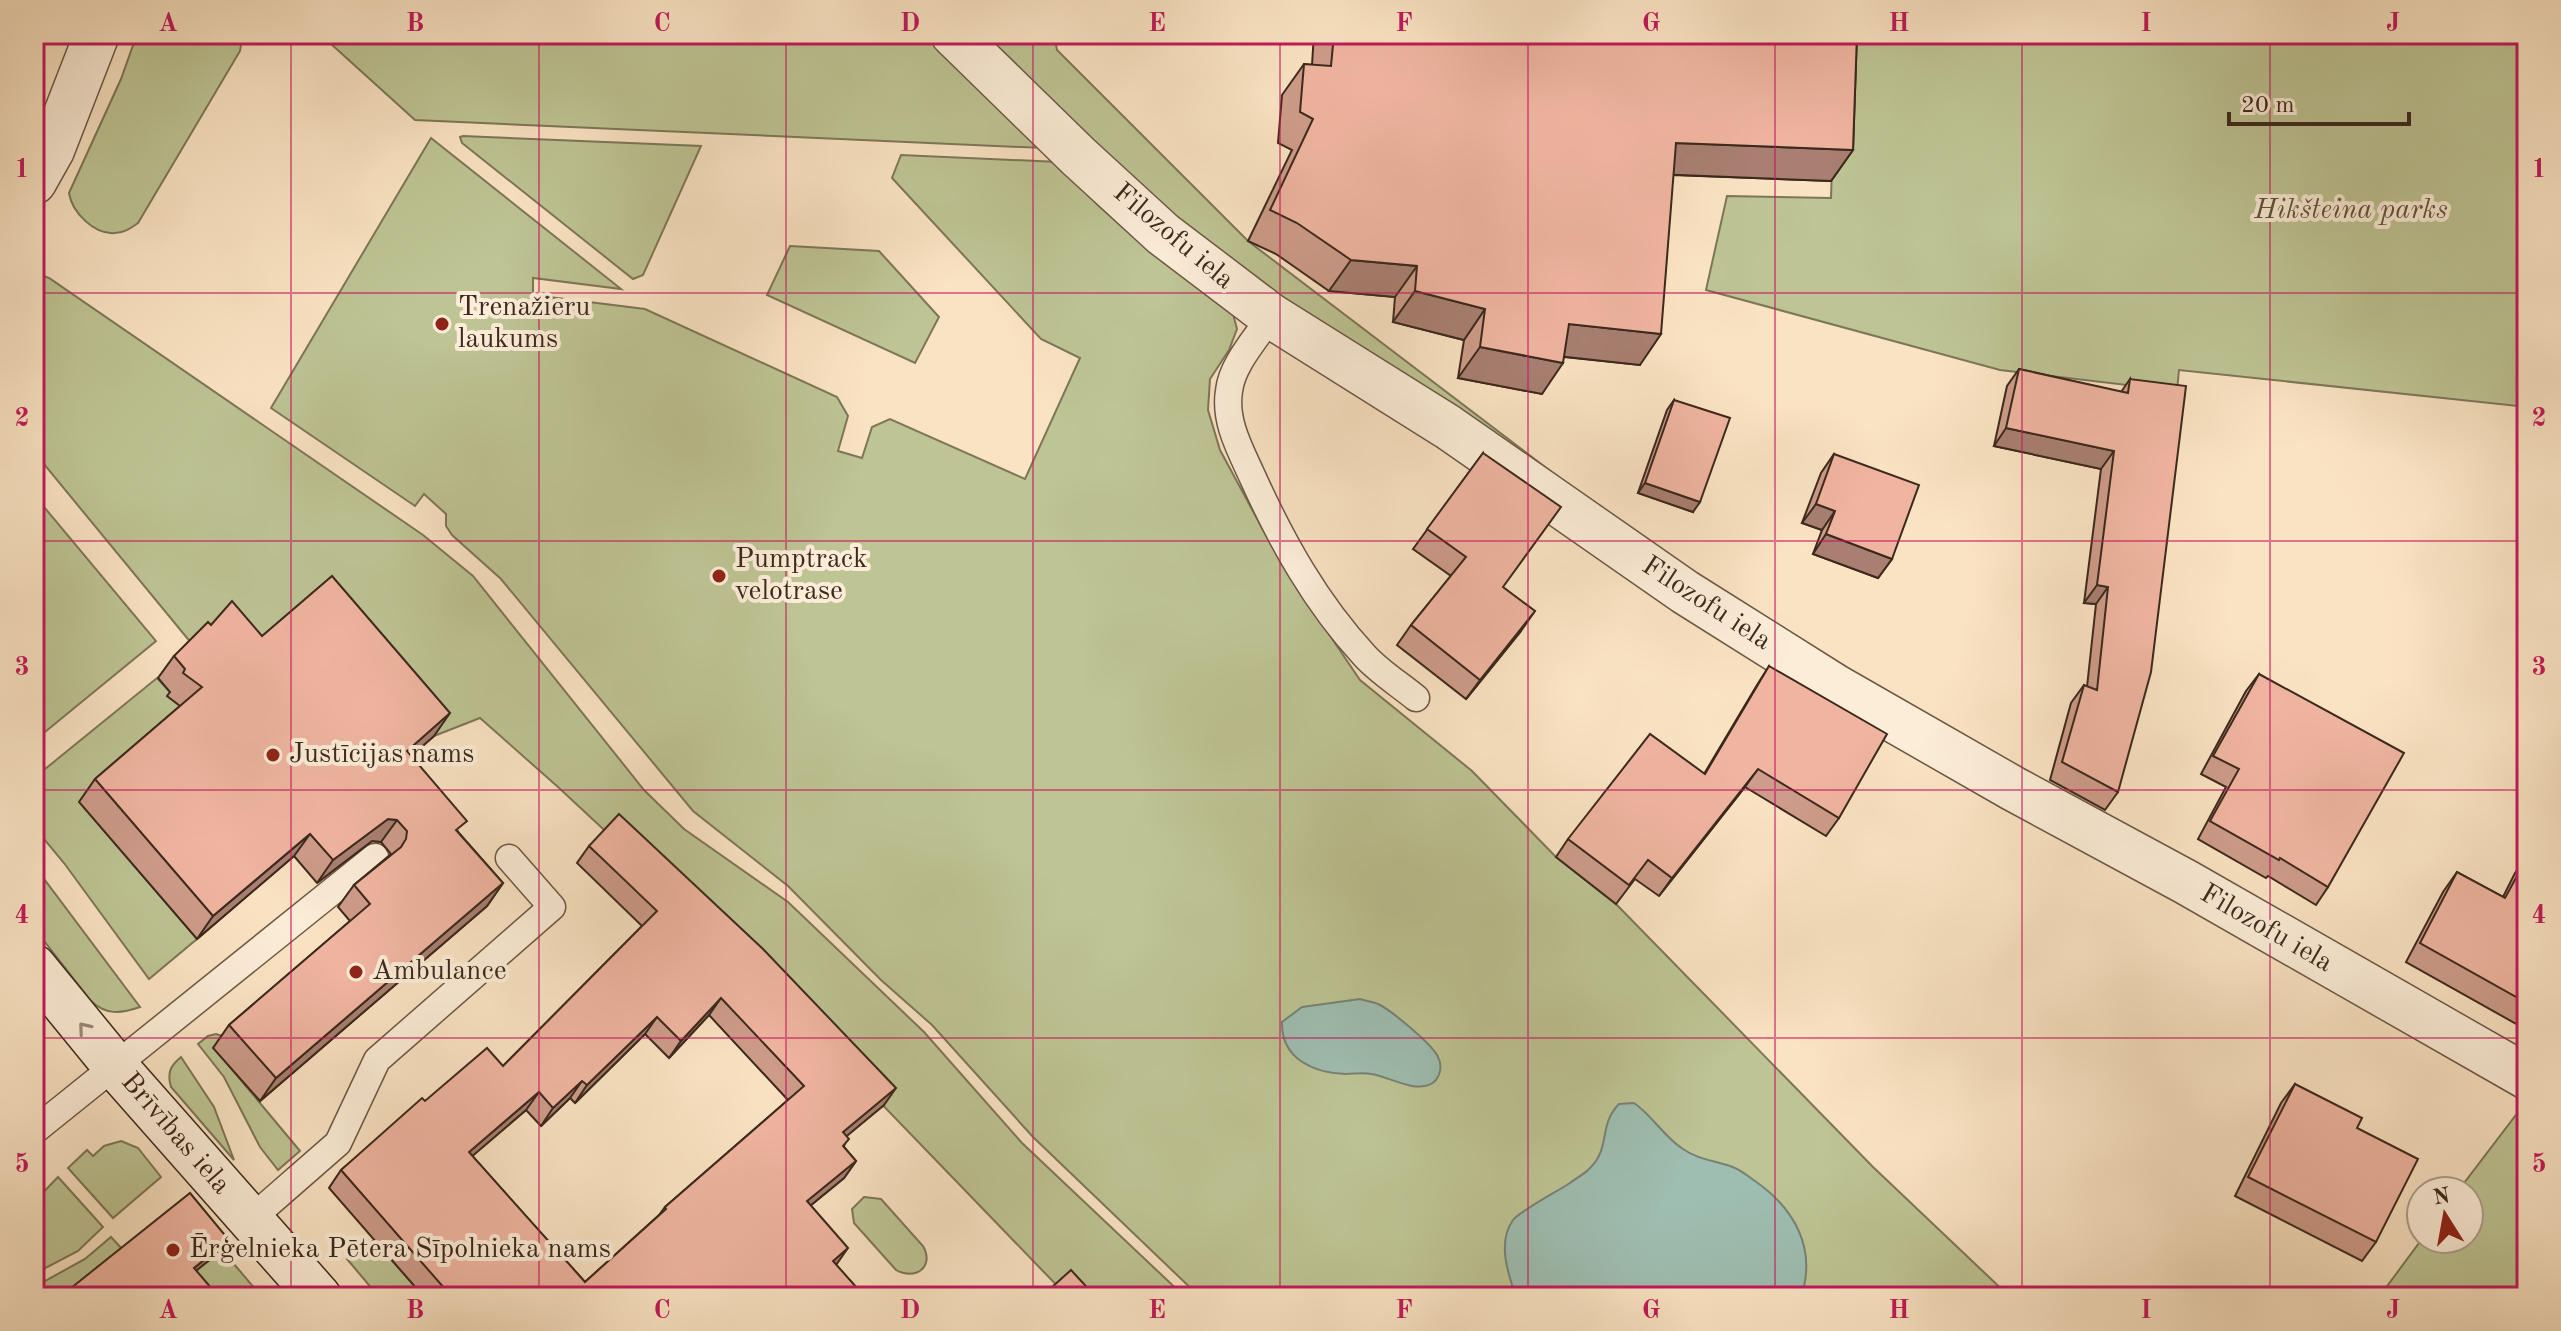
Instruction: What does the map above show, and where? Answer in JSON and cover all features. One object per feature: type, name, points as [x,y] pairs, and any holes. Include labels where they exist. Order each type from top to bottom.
[{"type":"street","points":[[34,182],[52,150],[97,34]]},
{"type":"street","name":"Filozofu iela","points":[[953,34],[1163,234],[1271,316],[1448,427],[1685,592],[1836,687],[2527,1077]]},
{"type":"street","name":"Brīvības iela","points":[[34,967],[115,1066],[319,1297]]},
{"type":"lane","points":[[1271,316],[1236,368],[1229,390],[1234,437],[1272,519],[1316,595],[1365,657],[1416,698]]},
{"type":"lane","points":[[34,1131],[375,857]]},
{"type":"lane","points":[[251,1219],[338,1143],[377,1060],[552,907],[509,858]]},
{"type":"green space","points":[[137,34],[243,34],[240,51],[138,223],[121,232],[107,233],[79,215],[69,193],[121,79]]},
{"type":"green space","points":[[320,34],[924,34],[1043,148],[415,120]]},
{"type":"green space","points":[[980,34],[1054,34],[1057,50],[1248,241],[1608,515],[1255,280],[1152,201]]},
{"type":"green space","name":"Hikšteina parks","points":[[1836,34],[2527,34],[2527,407],[2179,370],[2177,391],[2000,370],[1706,290],[1727,196],[1831,198]]},
{"type":"green space","points":[[460,137],[701,146],[643,275],[633,279],[462,143]]},
{"type":"green space","points":[[431,138],[621,289],[533,278],[533,295],[645,309],[837,397],[848,416],[838,451],[862,458],[872,427],[890,419],[1025,479],[1080,358],[1041,339],[892,178],[901,155],[1059,162],[1098,205],[1146,248],[1232,310],[1237,329],[1229,350],[1210,379],[1208,410],[1220,450],[1281,563],[1360,680],[1472,771],[1556,857],[1616,904],[1873,1167],[2010,1297],[1200,1297],[1033,1137],[932,1025],[881,980],[788,886],[693,811],[501,579],[452,535],[446,526],[446,514],[424,494],[415,506],[271,408]]},
{"type":"green space","points":[[790,246],[879,251],[939,317],[915,363],[767,295]]},
{"type":"green space","points":[[43,276],[423,535],[473,576],[644,790],[684,829],[788,902],[924,1032],[1022,1143],[1185,1297],[1068,1297],[732,949],[558,787],[480,718],[434,736],[316,599],[253,653],[192,644],[34,452],[34,284],[36,279]]},
{"type":"green space","points":[[34,495],[156,641],[34,741]]},
{"type":"green space","points":[[157,678],[184,707],[197,939],[149,979],[34,827],[34,778]]},
{"type":"green space","points":[[34,867],[140,1007],[114,1012],[97,1006],[34,928]]},
{"type":"green space","points":[[216,1034],[225,1037],[214,1048],[300,1151],[278,1170],[260,1147],[224,1077],[198,1044]]},
{"type":"green space","points":[[181,1057],[214,1107],[234,1160],[171,1087],[170,1070]]},
{"type":"green space","points":[[2522,1107],[2527,1109],[2527,1297],[2379,1297],[2410,1255],[2485,1255],[2485,1175],[2470,1175]]},
{"type":"green space","points":[[121,1141],[138,1148],[161,1177],[113,1218],[68,1168],[87,1150],[93,1156],[104,1146]]},
{"type":"green space","points":[[58,1177],[103,1227],[78,1251],[34,1274],[34,1202]]},
{"type":"green space","points":[[864,1197],[881,1199],[923,1246],[927,1260],[921,1270],[910,1274],[896,1270],[854,1223],[852,1209]]},
{"type":"green space","points":[[111,1237],[124,1251],[66,1297],[34,1297],[34,1287],[85,1259]]},
{"type":"green space","points":[[374,1240],[424,1297],[379,1297],[347,1259]]},
{"type":"green space","points":[[222,1250],[262,1297],[163,1297]]},
{"type":"shaded area","points":[[1360,999],[1384,1008],[1428,1044],[1440,1064],[1434,1082],[1417,1087],[1368,1073],[1322,1071],[1302,1062],[1287,1046],[1282,1022],[1302,1007]]},
{"type":"shaded area","points":[[1634,1103],[1683,1149],[1695,1156],[1738,1169],[1781,1204],[1791,1217],[1804,1247],[1806,1263],[1801,1297],[1516,1297],[1507,1268],[1505,1248],[1513,1220],[1588,1170],[1600,1153],[1613,1112],[1619,1104]]},
{"type":"building","points":[[1334,34],[1857,34],[1853,150],[1676,143],[1661,334],[1569,324],[1563,363],[1480,347],[1485,309],[1415,291],[1417,266],[1351,260],[1297,223],[1270,210],[1313,119],[1300,112],[1304,64],[1331,66]]},
{"type":"building","points":[[2019,369],[2128,393],[2130,379],[2186,386],[2151,672],[2118,792],[2062,762],[2084,685],[2097,690],[2108,587],[2097,585],[2114,451],[2006,428]]},
{"type":"building","points":[[1674,400],[1730,418],[1700,502],[1645,483]]},
{"type":"building","points":[[1483,453],[1561,507],[1503,587],[1535,611],[1480,680],[1411,625],[1466,557],[1427,529]]},
{"type":"building","points":[[1834,454],[1919,485],[1892,559],[1826,534],[1835,511],[1816,504]]},
{"type":"building","points":[[332,576],[450,713],[407,751],[467,821],[456,830],[503,883],[276,1078],[229,1025],[370,904],[354,885],[401,847],[407,831],[397,820],[388,819],[333,860],[310,834],[213,916],[95,779],[202,687],[183,673],[185,669],[174,656],[208,622],[211,625],[232,601],[262,636]]},
{"type":"building","points":[[1769,666],[1887,734],[1839,818],[1758,769],[1672,878],[1648,860],[1629,885],[1568,839],[1650,734],[1705,774]]},
{"type":"building","points":[[2259,674],[2404,753],[2328,887],[2210,821],[2239,769],[2213,756]]},
{"type":"building","points":[[619,814],[763,949],[896,1088],[843,1132],[849,1139],[843,1146],[856,1161],[807,1201],[848,1248],[833,1261],[865,1297],[452,1297],[341,1170],[422,1098],[425,1101],[487,1048],[503,1066],[657,911],[589,846]],"holes":[[[721,998],[804,1086],[665,1207],[585,1282],[469,1152],[539,1092],[553,1108],[582,1081],[587,1085],[657,1017],[681,1041]]]},
{"type":"building","points":[[2527,858],[2527,1003],[2420,943],[2457,872],[2505,898]]},
{"type":"building","points":[[2295,1084],[2362,1118],[2357,1128],[2418,1159],[2410,1175],[2405,1175],[2405,1185],[2376,1242],[2248,1177]]},
{"type":"building","name":"Ērģelnieka Pētera Sīpolnieka nams","points":[[190,1193],[229,1240],[194,1268],[219,1297],[71,1297],[66,1292]]},
{"type":"building","points":[[1071,1270],[1096,1297],[1041,1297]]},
{"type":"place","name":"Trenažieru laukums","points":[[442,324]]},
{"type":"place","name":"Pumptrack velotrase","points":[[719,576]]},
{"type":"place","name":"Justīcijas nams","points":[[273,755]]},
{"type":"place","name":"Ambulance","points":[[356,972]]},
{"type":"place","name":"Ērģelnieka Pētera Sīpolnieka nams","points":[[173,1250]]}]
